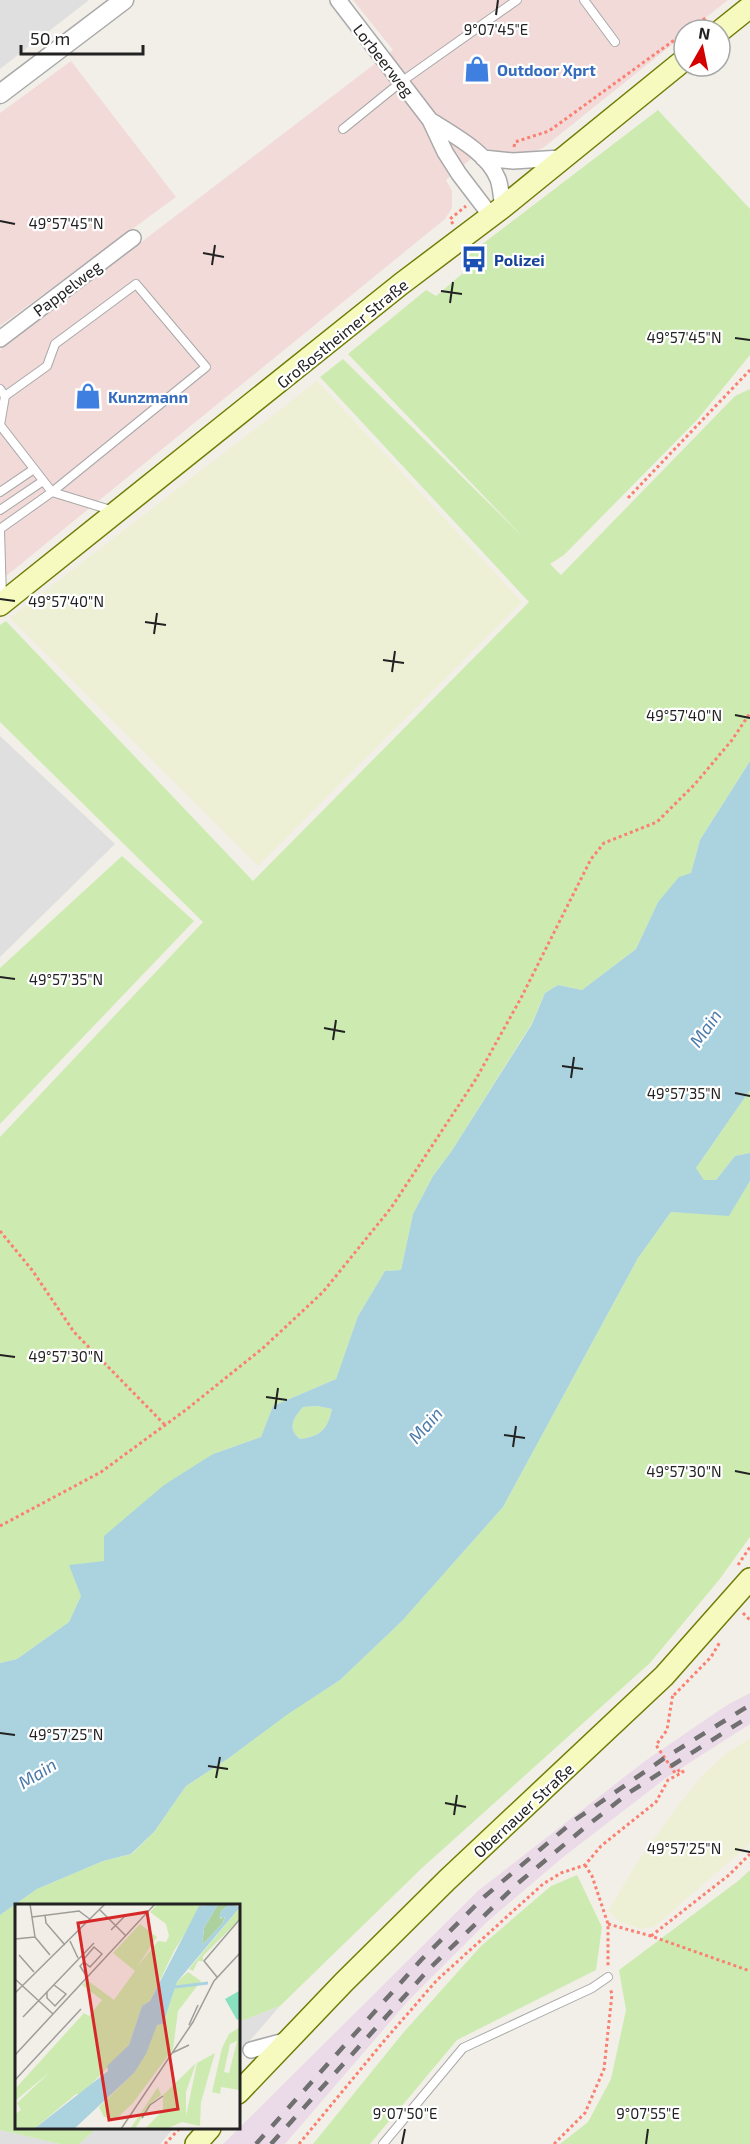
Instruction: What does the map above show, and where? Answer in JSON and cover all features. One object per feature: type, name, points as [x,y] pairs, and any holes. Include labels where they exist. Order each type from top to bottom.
[{"type":"main road","points":[[732,21],[750,7]]},
{"type":"main road","name":"Großostheimer Straße","points":[[1,604],[118,513],[401,284],[497,212],[672,70]]},
{"type":"main road","name":"Obernauer Straße","points":[[240,2092],[344,1982],[447,1880],[664,1676],[750,1579]]},
{"type":"main road","points":[[196,2144],[208,2129]]},
{"type":"street","points":[[0,94],[124,0]]},
{"type":"street","name":"Lorbeerweg","points":[[338,0],[430,120],[459,174],[497,212]]},
{"type":"street","name":"Lorbeerweg","points":[[430,120],[483,158],[492,168],[498,181],[497,212]]},
{"type":"street","name":"Lorbeerweg","points":[[483,158],[513,161],[561,158]]},
{"type":"street","name":"Pappelweg","points":[[0,339],[133,238]]},
{"type":"street","points":[[251,2050],[292,2039]]},
{"type":"lane","points":[[343,129],[401,82],[517,0]]},
{"type":"lane","points":[[584,0],[615,42]]},
{"type":"lane","points":[[1,604],[0,530],[52,492],[206,367],[136,284],[55,344],[47,366],[5,396],[0,425],[52,492],[118,513]]},
{"type":"lane","points":[[0,389],[5,396]]},
{"type":"lane","points":[[0,492],[34,469]]},
{"type":"lane","points":[[0,510],[43,481]]},
{"type":"lane","points":[[383,2144],[463,2048],[592,1988],[608,1977]]},
{"type":"path","points":[[513,161],[515,142],[549,131],[672,42]]},
{"type":"path","points":[[628,498],[750,370]]},
{"type":"path","points":[[0,1527],[101,1472],[263,1348],[323,1292],[391,1208],[476,1079],[521,998],[591,859],[604,843],[657,822],[710,766],[732,740],[750,713]]},
{"type":"path","points":[[0,1231],[32,1270],[74,1332],[165,1425]]},
{"type":"path","points":[[299,2144],[437,1980],[543,1884],[561,1873],[585,1865],[601,1846],[656,1802],[668,1780],[683,1772],[681,1769],[675,1773],[656,1744],[667,1731],[674,1695],[664,1676]]},
{"type":"path","points":[[651,1936],[729,1875],[750,1854]]},
{"type":"path","points":[[554,2144],[585,2113],[604,2068],[612,1994],[608,1977],[608,1924],[592,1876],[585,1865]]},
{"type":"path","points":[[608,1924],[651,1936],[750,1971]]},
{"type":"path","points":[[165,2144],[178,2129]]},
{"type":"shaded area","points":[[0,0],[89,0],[0,69]]},
{"type":"shaded area","points":[[353,0],[728,0],[705,18],[672,18],[672,45],[543,148],[517,155],[484,148],[446,180],[452,191],[452,208],[445,219],[0,581],[0,350],[393,50]]},
{"type":"shaded area","points":[[71,61],[176,197],[0,326],[0,113]]},
{"type":"shaded area","points":[[0,736],[115,844],[0,957]]},
{"type":"shaded area","points":[[750,1693],[750,1724],[666,1778],[562,1858],[488,1921],[408,2001],[285,2144],[223,2144],[479,1890],[645,1761],[727,1705]]},
{"type":"shaded area","points":[[280,2006],[240,2052],[240,2022]]},
{"type":"shaded area","points":[[96,2129],[173,2129],[160,2144],[79,2144]]},
{"type":"shaded area","points":[[0,2130],[60,2144],[0,2144]]},
{"type":"green space","points":[[658,110],[750,209],[750,355],[697,420],[564,555],[550,564],[561,575],[735,396],[750,389],[750,761],[700,840],[691,873],[658,902],[636,949],[582,990],[558,985],[545,993],[532,1023],[451,1152],[433,1176],[413,1214],[401,1270],[385,1271],[358,1316],[336,1379],[273,1406],[261,1437],[213,1454],[104,1561],[81,1596],[69,1622],[17,1659],[0,1663],[0,1137],[203,922],[0,722],[0,625],[6,621],[253,881],[529,602],[320,377],[343,359],[523,537],[348,354],[426,290],[436,296],[469,268],[464,258]]},
{"type":"green space","points":[[317,381],[522,602],[258,866],[10,618]]},
{"type":"green space","points":[[122,856],[194,921],[0,1124],[0,968]]},
{"type":"green space","points":[[750,1090],[750,1153],[735,1156],[716,1180],[704,1180],[696,1168]]},
{"type":"green space","points":[[750,1181],[750,1537],[719,1580],[650,1663],[422,1868],[280,2006],[240,2022],[240,1904],[16,1904],[37,1889],[103,1861],[132,1854],[154,1832],[186,1786],[229,1758],[287,1714],[340,1680],[402,1621],[503,1507],[638,1258],[671,1212],[729,1215]]},
{"type":"green space","points":[[317,1406],[332,1409],[328,1422],[318,1434],[300,1439],[293,1427],[296,1415],[303,1407]]},
{"type":"green space","points":[[750,1739],[750,1844],[654,1927],[641,1929],[619,1922],[608,1910],[639,1860],[679,1804],[702,1776],[726,1753]]},
{"type":"green space","points":[[750,1870],[750,2144],[560,2144],[588,2122],[611,2079],[626,2010],[619,1970]]},
{"type":"green space","points":[[577,1875],[602,1927],[596,1970],[457,2040],[370,2144],[313,2144],[403,2033],[481,1946],[551,1886]]},
{"type":"green space","points":[[15,1904],[15,2129],[96,2129],[79,2144],[60,2144],[0,2130],[0,1915]]},
{"type":"water","name":"Main","points":[[750,761],[750,1090],[696,1168],[704,1180],[716,1180],[735,1156],[750,1153],[750,1181],[729,1216],[671,1212],[638,1258],[503,1507],[402,1621],[340,1680],[186,1786],[154,1832],[131,1854],[103,1861],[37,1889],[0,1915],[0,1663],[17,1659],[69,1622],[81,1596],[69,1565],[104,1561],[104,1536],[164,1485],[213,1454],[261,1437],[273,1406],[336,1379],[358,1316],[385,1271],[401,1270],[413,1214],[433,1176],[451,1152],[532,1024],[545,993],[558,985],[582,990],[636,949],[658,902],[679,877],[691,873],[700,840]],"holes":[[[317,1406],[332,1409],[328,1422],[318,1434],[300,1439],[293,1427],[296,1415],[303,1407]]]},
{"type":"railway","points":[[256,2144],[422,1959],[484,1897],[575,1820],[666,1757],[750,1705]]},
{"type":"railway","points":[[271,2144],[431,1967],[517,1884],[630,1792],[750,1716]]},
{"type":"place","name":"Outdoor Xprt","points":[[477,69]]},
{"type":"place","name":"Polizei","points":[[474,259]]},
{"type":"place","name":"Kunzmann","points":[[88,396]]}]
